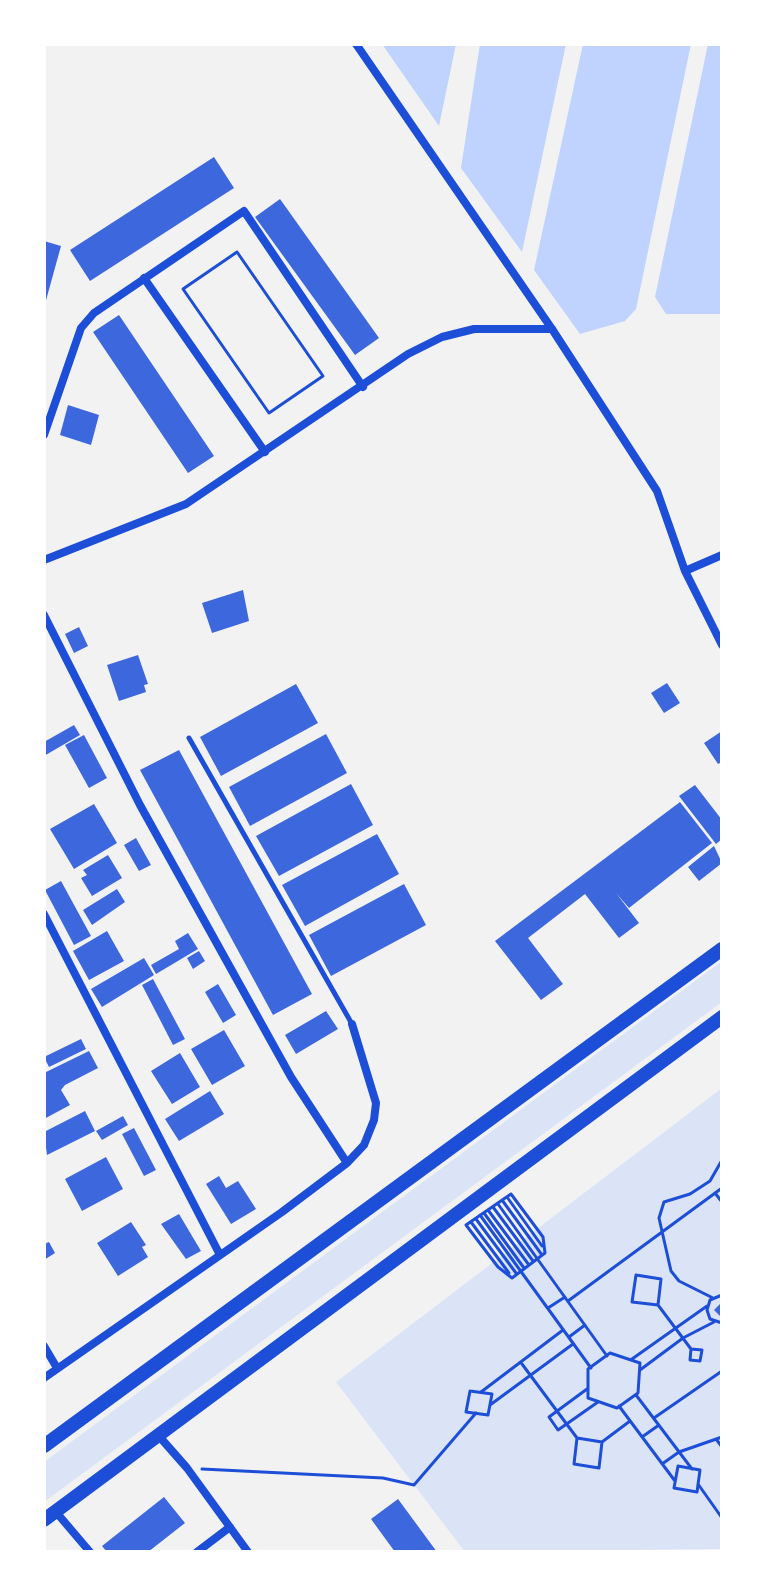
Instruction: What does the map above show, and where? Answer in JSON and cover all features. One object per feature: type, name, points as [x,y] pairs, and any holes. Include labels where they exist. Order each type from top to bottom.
[{"type":"main road","points":[[44,1446],[722,949]]},
{"type":"main road","points":[[50,1516],[722,1017]]},
{"type":"street","points":[[356,44],[552,329],[657,491],[685,571],[722,645]]},
{"type":"street","points":[[44,435],[75,336],[94,313],[244,211],[363,387]]},
{"type":"street","points":[[144,278],[265,452]]},
{"type":"street","points":[[44,560],[186,504],[408,354],[442,337],[474,329],[552,329]]},
{"type":"street","points":[[685,571],[722,555]]},
{"type":"street","points":[[44,615],[140,805],[291,1077],[347,1163]]},
{"type":"street","points":[[44,914],[220,1255]]},
{"type":"street","points":[[44,1378],[347,1163],[364,1145],[374,1120],[376,1103],[352,1024]]},
{"type":"street","points":[[44,1346],[57,1368]]},
{"type":"street","points":[[158,1435],[187,1468],[248,1552]]},
{"type":"street","points":[[50,1516],[90,1552]]},
{"type":"street","points":[[197,1552],[230,1527]]},
{"type":"lane","points":[[189,738],[352,1024]]},
{"type":"path","points":[[237,252],[323,376],[269,413],[183,289],[237,252]]},
{"type":"path","points":[[713,1298],[679,1281],[671,1271],[660,1233],[659,1208],[664,1202],[690,1194],[710,1181],[722,1160]]},
{"type":"path","points":[[547,1309],[566,1299],[722,1188]]},
{"type":"path","points":[[715,1193],[722,1202]]},
{"type":"path","points":[[478,1217],[498,1267],[512,1278],[533,1261],[544,1249],[543,1237],[502,1200],[533,1261]]},
{"type":"path","points":[[478,1217],[533,1261],[566,1299],[607,1356]]},
{"type":"path","points":[[478,1217],[591,1368]]},
{"type":"path","points":[[658,1305],[632,1302],[636,1275],[661,1279],[658,1305],[691,1349]]},
{"type":"path","points":[[631,1360],[707,1306],[713,1298],[722,1295]]},
{"type":"path","points":[[707,1306],[708,1315],[714,1322]]},
{"type":"path","points":[[639,1371],[683,1338],[714,1322],[722,1323]]},
{"type":"path","points":[[568,1337],[585,1325]]},
{"type":"path","points":[[481,1392],[563,1330]]},
{"type":"path","points":[[490,1405],[573,1344]]},
{"type":"path","points":[[675,1481],[619,1406],[588,1398],[591,1368],[610,1353],[640,1363],[636,1395],[692,1469]]},
{"type":"path","points":[[521,1363],[577,1438],[574,1464],[599,1468],[602,1442]]},
{"type":"path","points":[[654,1418],[722,1371]]},
{"type":"path","points":[[587,1389],[549,1417],[558,1430],[598,1402]]},
{"type":"path","points":[[470,1391],[481,1392],[492,1394],[488,1415],[466,1412],[470,1391]]},
{"type":"path","points":[[619,1406],[636,1395]]},
{"type":"path","points":[[187,1468],[383,1478],[414,1485],[476,1413]]},
{"type":"path","points":[[577,1438],[602,1442],[630,1421]]},
{"type":"path","points":[[642,1437],[659,1425]]},
{"type":"path","points":[[662,1464],[679,1452],[722,1437]]},
{"type":"path","points":[[716,1439],[722,1447]]},
{"type":"path","points":[[678,1466],[700,1470],[697,1492],[674,1488],[675,1481],[678,1466]]},
{"type":"path","points":[[698,1484],[722,1518]]},
{"type":"shaded area","points":[[722,961],[722,1002],[44,1502],[44,1462]]},
{"type":"shaded area","points":[[722,1088],[722,1549],[465,1552],[336,1382]]},
{"type":"water","points":[[382,44],[456,44],[439,126]]},
{"type":"water","points":[[480,44],[566,44],[522,252],[461,168]]},
{"type":"water","points":[[583,44],[691,44],[636,309],[625,321],[580,334],[534,270]]},
{"type":"water","points":[[708,44],[722,44],[722,314],[666,314],[655,297]]},
{"type":"building","points":[[214,157],[234,188],[90,281],[70,250]]},
{"type":"building","points":[[280,199],[379,338],[355,355],[255,217]]},
{"type":"building","points":[[44,241],[61,246],[45,304],[44,304]]},
{"type":"building","points":[[119,315],[214,456],[188,473],[93,332]]},
{"type":"building","points":[[68,405],[99,415],[91,445],[60,435]]},
{"type":"building","points":[[243,590],[249,621],[212,633],[202,603]]},
{"type":"building","points":[[79,627],[88,646],[74,653],[65,634]]},
{"type":"building","points":[[138,655],[148,684],[144,685],[146,692],[119,701],[107,665]]},
{"type":"building","points":[[667,683],[680,703],[664,713],[651,693]]},
{"type":"building","points":[[296,684],[318,723],[221,776],[200,737]]},
{"type":"building","points":[[74,725],[80,735],[44,756],[44,742]]},
{"type":"building","points":[[722,731],[722,762],[718,764],[704,743]]},
{"type":"building","points":[[326,734],[347,773],[250,826],[229,787]]},
{"type":"building","points":[[84,735],[107,778],[89,788],[65,745]]},
{"type":"building","points":[[179,750],[312,994],[273,1015],[140,770]]},
{"type":"building","points":[[351,784],[373,825],[279,876],[256,836]]},
{"type":"building","points":[[695,785],[722,820],[722,839],[716,844],[679,796]]},
{"type":"building","points":[[680,802],[712,843],[629,908],[616,893],[639,923],[619,938],[585,894],[528,938],[563,984],[541,1000],[495,941]]},
{"type":"building","points":[[94,804],[117,843],[74,869],[50,829]]},
{"type":"building","points":[[377,834],[399,874],[305,926],[282,885]]},
{"type":"building","points":[[136,838],[151,865],[139,871],[124,845]]},
{"type":"building","points":[[714,846],[722,863],[699,881],[688,867]]},
{"type":"building","points":[[108,855],[122,878],[92,896],[81,878],[87,875],[83,870]]},
{"type":"building","points":[[61,881],[91,936],[74,945],[45,890]]},
{"type":"building","points":[[404,884],[426,925],[331,976],[309,935]]},
{"type":"building","points":[[117,889],[125,902],[92,925],[83,910]]},
{"type":"building","points":[[107,931],[124,961],[89,980],[73,951]]},
{"type":"building","points":[[188,933],[198,949],[156,974],[151,965],[179,949],[175,941]]},
{"type":"building","points":[[199,951],[205,961],[193,969],[187,958]]},
{"type":"building","points":[[144,958],[154,975],[102,1007],[91,989]]},
{"type":"building","points":[[153,979],[185,1039],[173,1045],[142,985]]},
{"type":"building","points":[[218,984],[236,1015],[223,1023],[205,992]]},
{"type":"building","points":[[326,1011],[338,1029],[296,1054],[285,1035]]},
{"type":"building","points":[[224,1030],[245,1066],[212,1085],[191,1049]]},
{"type":"building","points":[[81,1039],[86,1049],[49,1067],[44,1057]]},
{"type":"building","points":[[89,1051],[98,1068],[65,1085],[61,1090],[70,1105],[44,1119],[44,1073]]},
{"type":"building","points":[[180,1053],[200,1087],[172,1104],[151,1071]]},
{"type":"building","points":[[210,1091],[224,1114],[179,1141],[165,1119]]},
{"type":"building","points":[[85,1111],[95,1131],[47,1155],[44,1132]]},
{"type":"building","points":[[123,1116],[128,1125],[102,1140],[96,1131]]},
{"type":"building","points":[[134,1128],[156,1170],[144,1176],[122,1134]]},
{"type":"building","points":[[106,1157],[123,1189],[82,1211],[65,1179]]},
{"type":"building","points":[[219,1176],[226,1188],[238,1181],[256,1209],[231,1224],[206,1184]]},
{"type":"building","points":[[179,1214],[201,1251],[186,1259],[161,1224]]},
{"type":"building","points":[[131,1222],[146,1245],[142,1247],[148,1257],[118,1276],[97,1243]]},
{"type":"building","points":[[49,1242],[55,1253],[44,1260],[44,1244]]},
{"type":"building","points":[[722,1302],[722,1318],[714,1310]]},
{"type":"building","points":[[164,1497],[185,1523],[148,1552],[107,1552],[102,1546]]},
{"type":"building","points":[[398,1499],[437,1552],[395,1552],[371,1519]]}]
